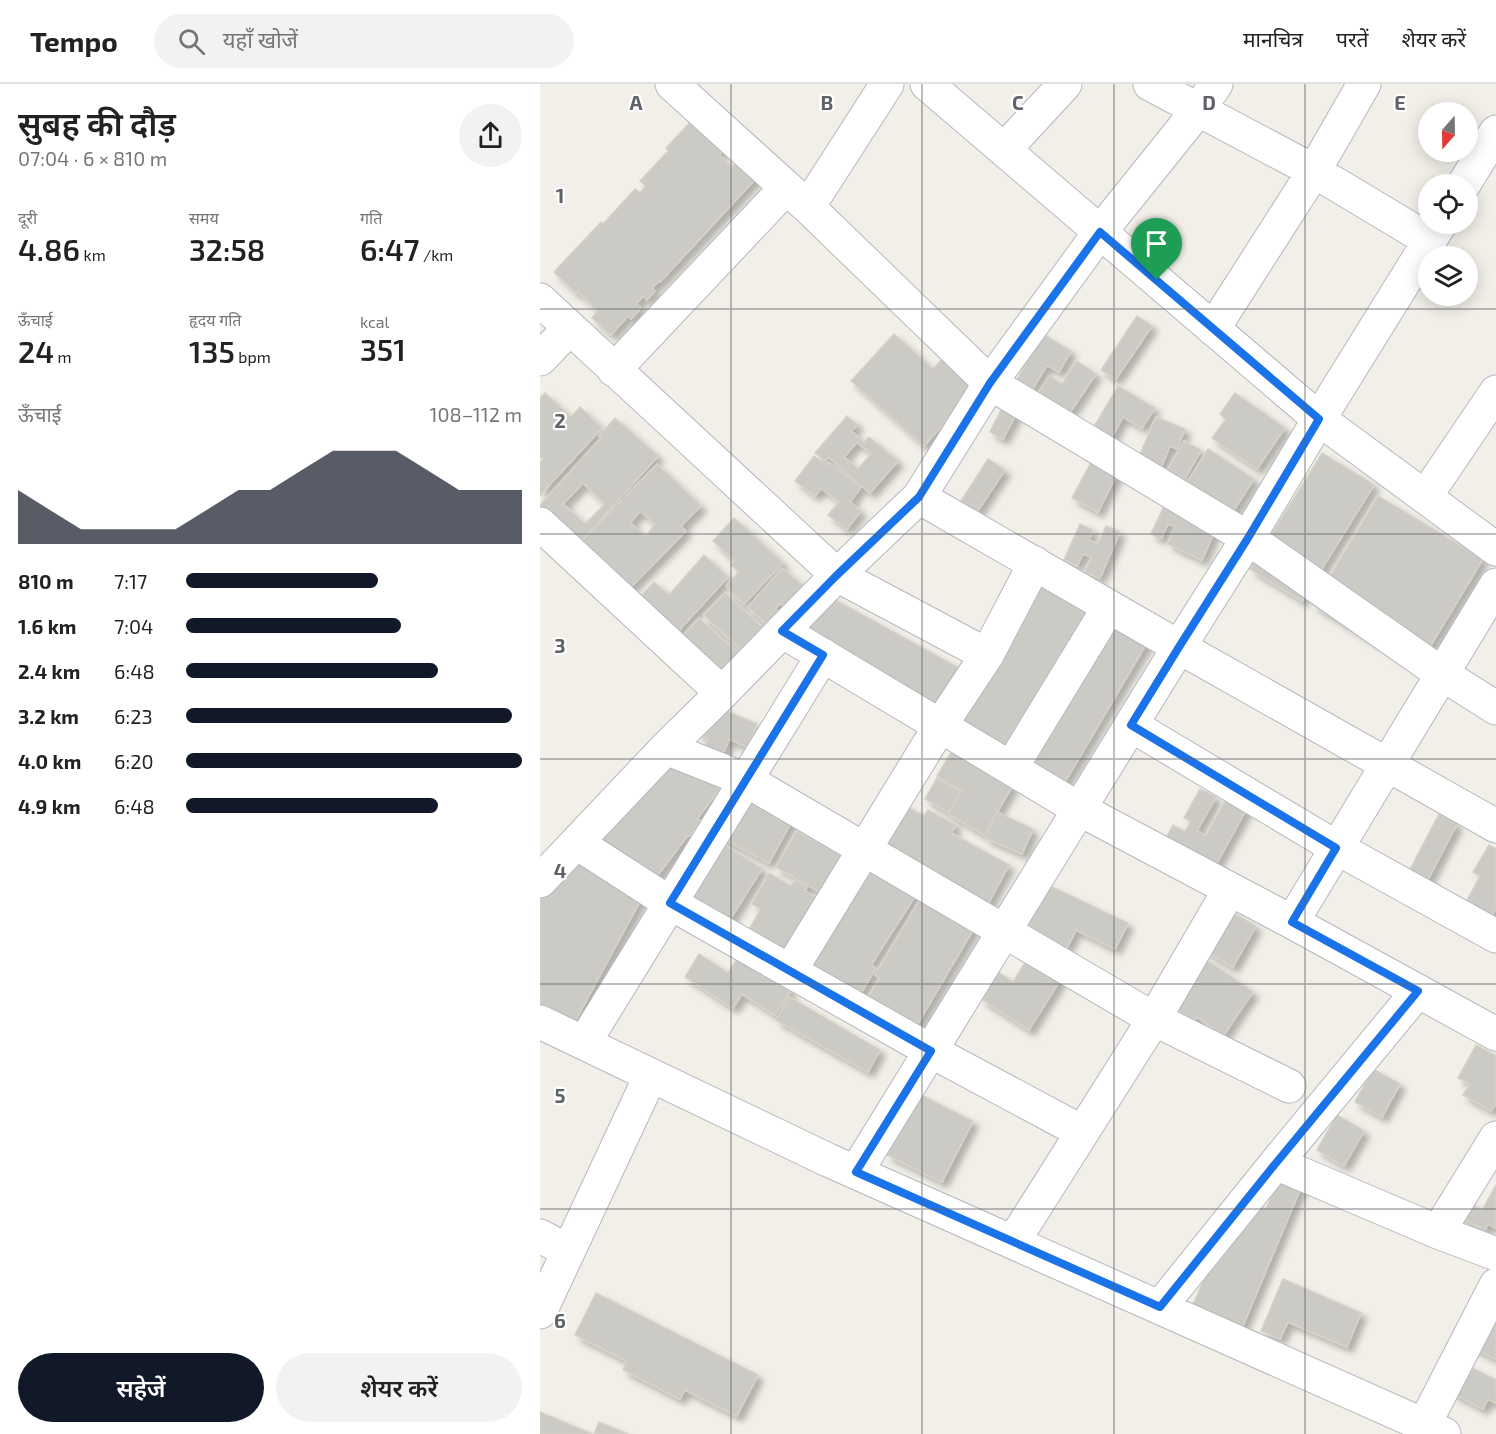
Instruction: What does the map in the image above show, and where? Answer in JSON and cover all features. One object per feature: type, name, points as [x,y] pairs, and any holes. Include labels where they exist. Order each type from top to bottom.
[{"type":"street","points":[[672,84],[797,197],[990,383],[1248,538],[1442,674],[1496,708]]},
{"type":"street","points":[[614,370],[797,197],[887,84]]},
{"type":"street","points":[[927,84],[1319,419],[1496,549]]},
{"type":"street","points":[[1004,150],[1065,84]]},
{"type":"street","points":[[1150,84],[1207,97],[1314,171],[1418,224]]},
{"type":"street","points":[[1214,329],[1314,171],[1364,84]]},
{"type":"street","points":[[540,881],[666,748],[837,575],[919,497],[990,383],[1100,232],[1207,97]]},
{"type":"street","points":[[1470,174],[1496,132]]},
{"type":"street","points":[[856,1172],[1248,538],[1433,234]]},
{"type":"street","points":[[540,300],[837,575],[987,655]]},
{"type":"street","points":[[540,359],[570,328]]},
{"type":"street","points":[[1425,497],[1496,392]]},
{"type":"street","points":[[919,497],[1496,826]]},
{"type":"street","points":[[540,524],[722,693]]},
{"type":"street","points":[[790,971],[940,726],[987,655],[1035,563]]},
{"type":"street","points":[[1292,922],[1496,585]]},
{"type":"street","points":[[1011,768],[1109,607]]},
{"type":"street","points":[[782,631],[1079,809],[1496,1034]]},
{"type":"street","points":[[584,1043],[823,655]]},
{"type":"street","points":[[1131,725],[1336,848],[1496,936]]},
{"type":"street","points":[[666,748],[746,780],[1154,1019],[1289,1086]]},
{"type":"street","points":[[577,843],[670,903],[931,1051],[1082,1132]]},
{"type":"street","points":[[1012,1242],[1154,1019],[1230,889]]},
{"type":"street","points":[[1160,1307],[1418,991]]},
{"type":"street","points":[[540,1022],[856,1172],[1434,1430],[1496,1285]]},
{"type":"street","points":[[540,1312],[651,1075]]},
{"type":"street","points":[[1438,1232],[1496,1138]]},
{"type":"street","points":[[1276,1163],[1438,1232],[1496,1254]]},
{"type":"street","points":[[540,1236],[568,1251]]},
{"type":"building","points":[[696,116],[722,151],[719,155],[732,167],[741,157],[760,174],[652,288],[655,291],[647,300],[643,296],[636,304],[641,308],[631,319],[628,316],[611,335],[592,318],[598,311],[554,272],[635,189],[640,193],[646,186],[640,181],[668,151],[666,148]]},
{"type":"building","points":[[1137,316],[1152,326],[1116,379],[1101,370]]},
{"type":"building","points":[[894,334],[933,369],[945,356],[978,385],[924,446],[851,381]]},
{"type":"building","points":[[1043,334],[1071,351],[1059,372],[1047,365],[1032,390],[1016,381]]},
{"type":"building","points":[[1077,361],[1096,374],[1067,417],[1036,396],[1050,376],[1062,384]]},
{"type":"building","points":[[1118,386],[1155,408],[1142,428],[1123,417],[1110,441],[1092,430]]},
{"type":"building","points":[[545,393],[571,417],[580,407],[602,428],[540,495],[540,462],[543,459],[540,457],[540,398]]},
{"type":"building","points":[[1235,393],[1285,428],[1257,469],[1212,438],[1226,419],[1220,414]]},
{"type":"building","points":[[1006,400],[1020,407],[1003,439],[990,432]]},
{"type":"building","points":[[847,416],[858,425],[851,431],[864,442],[869,437],[898,461],[870,493],[828,457],[825,461],[815,453]],"holes":[[[857,442],[871,454],[858,469],[844,457]]]},
{"type":"building","points":[[1156,417],[1185,429],[1177,449],[1170,446],[1160,470],[1137,461]]},
{"type":"building","points":[[615,418],[658,456],[575,548],[540,516],[540,505],[601,438],[599,436]],"holes":[[[583,483],[605,504],[585,524],[563,504]]]},
{"type":"building","points":[[1184,441],[1201,450],[1185,479],[1168,470]]},
{"type":"building","points":[[1208,449],[1254,479],[1232,513],[1186,484]]},
{"type":"building","points":[[1322,453],[1374,485],[1302,601],[1250,569]]},
{"type":"building","points":[[1095,455],[1120,468],[1098,512],[1072,498]]},
{"type":"building","points":[[814,456],[826,465],[828,462],[861,487],[850,502],[861,511],[847,529],[828,515],[839,502],[821,488],[815,496],[795,481]]},
{"type":"building","points":[[988,459],[1005,470],[977,512],[961,501]]},
{"type":"building","points":[[657,464],[701,506],[681,526],[686,531],[625,593],[577,546]],"holes":[[[640,511],[655,524],[646,536],[630,523]]]},
{"type":"building","points":[[1378,496],[1483,559],[1417,668],[1313,605]]},
{"type":"building","points":[[1166,502],[1217,526],[1202,560],[1168,544],[1175,527],[1168,524],[1161,539],[1151,534]]},
{"type":"building","points":[[734,518],[783,563],[744,604],[726,586],[739,572],[731,565],[735,561],[713,541]]},
{"type":"building","points":[[1080,524],[1093,530],[1089,540],[1098,544],[1106,526],[1120,532],[1100,578],[1085,572],[1091,557],[1083,554],[1077,566],[1064,560]]},
{"type":"building","points":[[704,555],[728,577],[672,638],[637,600],[654,582],[669,595]]},
{"type":"building","points":[[1054,565],[1098,606],[999,758],[949,726]]},
{"type":"building","points":[[782,568],[809,591],[790,613],[780,603],[775,609],[786,618],[775,631],[748,607]]},
{"type":"building","points":[[817,590],[961,669],[933,721],[788,642]]},
{"type":"building","points":[[725,593],[762,627],[758,631],[766,638],[749,657],[704,615]]},
{"type":"building","points":[[1105,602],[1154,631],[1062,787],[1013,758]]},
{"type":"building","points":[[699,618],[746,661],[723,687],[675,644]]},
{"type":"building","points":[[710,704],[757,724],[747,747],[729,739],[723,755],[701,756],[708,739],[698,735]]},
{"type":"building","points":[[667,747],[721,787],[697,819],[701,821],[652,883],[597,842]]},
{"type":"building","points":[[953,749],[1013,785],[984,835],[949,814],[962,791],[937,776]]},
{"type":"building","points":[[937,778],[961,792],[948,812],[925,799]]},
{"type":"building","points":[[736,786],[794,817],[769,863],[711,832]]},
{"type":"building","points":[[1200,789],[1216,797],[1197,831],[1206,836],[1230,792],[1250,803],[1213,870],[1163,844],[1173,825],[1185,832],[1191,821],[1184,818]]},
{"type":"building","points":[[898,802],[924,816],[928,810],[956,825],[951,833],[1009,865],[987,906],[882,850]]},
{"type":"building","points":[[997,812],[1033,829],[1022,854],[986,838]]},
{"type":"building","points":[[1439,814],[1457,824],[1423,889],[1405,879]]},
{"type":"building","points":[[797,831],[844,857],[823,894],[776,867]]},
{"type":"building","points":[[708,834],[762,869],[729,921],[684,893]]},
{"type":"building","points":[[1489,845],[1496,849],[1496,908],[1488,922],[1463,908],[1480,876],[1473,872]]},
{"type":"building","points":[[574,854],[645,892],[573,1025],[540,1007],[540,889]]},
{"type":"building","points":[[870,859],[919,890],[871,965],[876,968],[855,1003],[800,968]]},
{"type":"building","points":[[769,873],[791,886],[795,880],[807,887],[805,891],[817,898],[786,952],[748,931],[761,909],[752,904]]},
{"type":"building","points":[[1048,885],[1128,923],[1115,949],[1076,930],[1067,948],[1026,928]]},
{"type":"building","points":[[923,894],[976,925],[914,1030],[865,1002],[880,978],[875,975]]},
{"type":"building","points":[[1226,909],[1256,926],[1233,967],[1203,950]]},
{"type":"building","points":[[1031,953],[1064,974],[1029,1030],[981,999],[998,972],[1013,982]]},
{"type":"building","points":[[699,954],[728,973],[739,956],[791,990],[775,1015],[742,994],[733,1008],[685,977]]},
{"type":"building","points":[[1207,960],[1253,992],[1224,1035],[1197,1017],[1194,1021],[1174,1007]]},
{"type":"building","points":[[789,997],[880,1050],[868,1072],[776,1020]]},
{"type":"building","points":[[1476,1045],[1496,1056],[1496,1104],[1491,1111],[1463,1095],[1470,1084],[1458,1078]]},
{"type":"building","points":[[1373,1069],[1400,1084],[1382,1117],[1355,1102]]},
{"type":"building","points":[[917,1093],[973,1121],[942,1182],[887,1155]]},
{"type":"building","points":[[1337,1115],[1364,1131],[1344,1166],[1317,1150]]},
{"type":"building","points":[[1283,1169],[1305,1178],[1242,1328],[1192,1307],[1217,1249],[1226,1253],[1248,1201],[1266,1209]]},
{"type":"building","points":[[1496,1185],[1496,1228],[1488,1224],[1485,1230],[1454,1213],[1462,1199],[1482,1210]]},
{"type":"building","points":[[1283,1279],[1361,1313],[1347,1347],[1288,1322],[1280,1339],[1261,1331]]},
{"type":"building","points":[[1496,1289],[1496,1359],[1468,1345]]},
{"type":"building","points":[[596,1293],[758,1375],[737,1416],[685,1390],[680,1399],[623,1370],[627,1361],[575,1335]]},
{"type":"building","points":[[1464,1364],[1496,1380],[1495,1403],[1488,1399],[1483,1409],[1450,1392]]},
{"type":"building","points":[[540,1412],[592,1434],[540,1434]]},
{"type":"building","points":[[599,1422],[628,1434],[594,1434]]},
{"type":"route","points":[[1100,232],[1157,280],[1319,419],[1131,725],[1336,848],[1292,922],[1418,991],[1160,1307],[856,1172],[931,1051],[670,903],[823,655],[782,631],[919,497],[990,383],[1100,232]]}]
